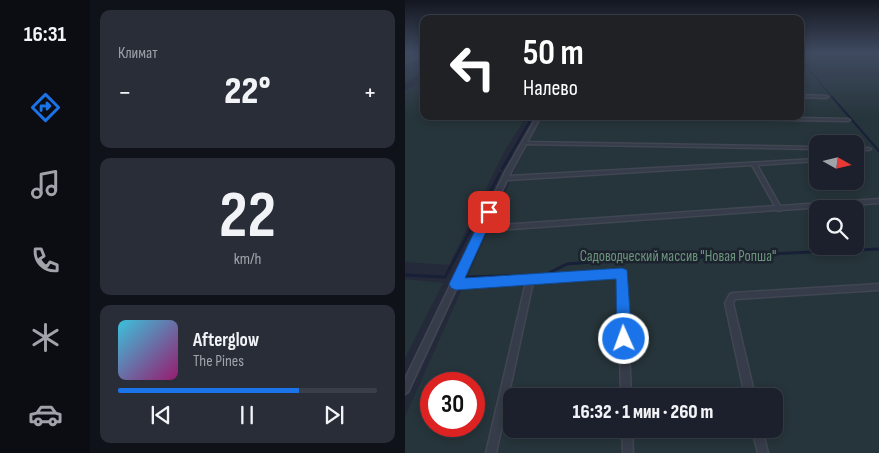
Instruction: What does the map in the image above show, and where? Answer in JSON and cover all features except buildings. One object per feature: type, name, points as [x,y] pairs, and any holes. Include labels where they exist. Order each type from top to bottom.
[{"type":"street","points":[[804,96],[827,97]]},
{"type":"street","points":[[804,119],[848,120]]},
{"type":"street","points":[[405,389],[505,178],[537,120]]},
{"type":"street","points":[[524,143],[809,148]]},
{"type":"street","points":[[864,149],[869,149]]},
{"type":"street","points":[[505,178],[809,161]]},
{"type":"street","points":[[754,164],[779,209]]},
{"type":"street","points":[[481,229],[879,201]]},
{"type":"street","points":[[456,284],[529,281],[622,273],[626,388]]},
{"type":"street","points":[[491,453],[529,281]]},
{"type":"street","points":[[748,388],[729,302],[733,296],[879,287]]},
{"type":"street","points":[[627,438],[628,453]]},
{"type":"street","points":[[759,438],[763,453]]},
{"type":"green space","points":[[405,74],[419,74],[405,83]]},
{"type":"green space","name":"Садоводческий массив \"Новая Ропша\"","points":[[804,74],[879,74],[879,453],[405,453],[405,417],[420,383],[420,437],[485,437],[485,372],[425,372],[528,141],[540,120],[804,120]]},
{"type":"green space","points":[[420,82],[420,120],[524,120],[505,150],[449,265],[405,262],[405,91]]},
{"type":"green space","points":[[405,279],[443,283],[405,358]]},
{"type":"waterway","points":[[813,74],[833,98]]},
{"type":"waterway","points":[[832,97],[879,151]]},
{"type":"waterway","points":[[510,155],[531,120]]},
{"type":"waterway","points":[[502,169],[511,154]]},
{"type":"waterway","points":[[470,230],[500,173]]},
{"type":"waterway","points":[[405,275],[445,277],[471,229]]},
{"type":"waterway","points":[[465,277],[545,275],[567,264],[592,262],[879,249]]},
{"type":"route","points":[[489,212],[456,284],[529,281],[622,273],[624,339]]}]
